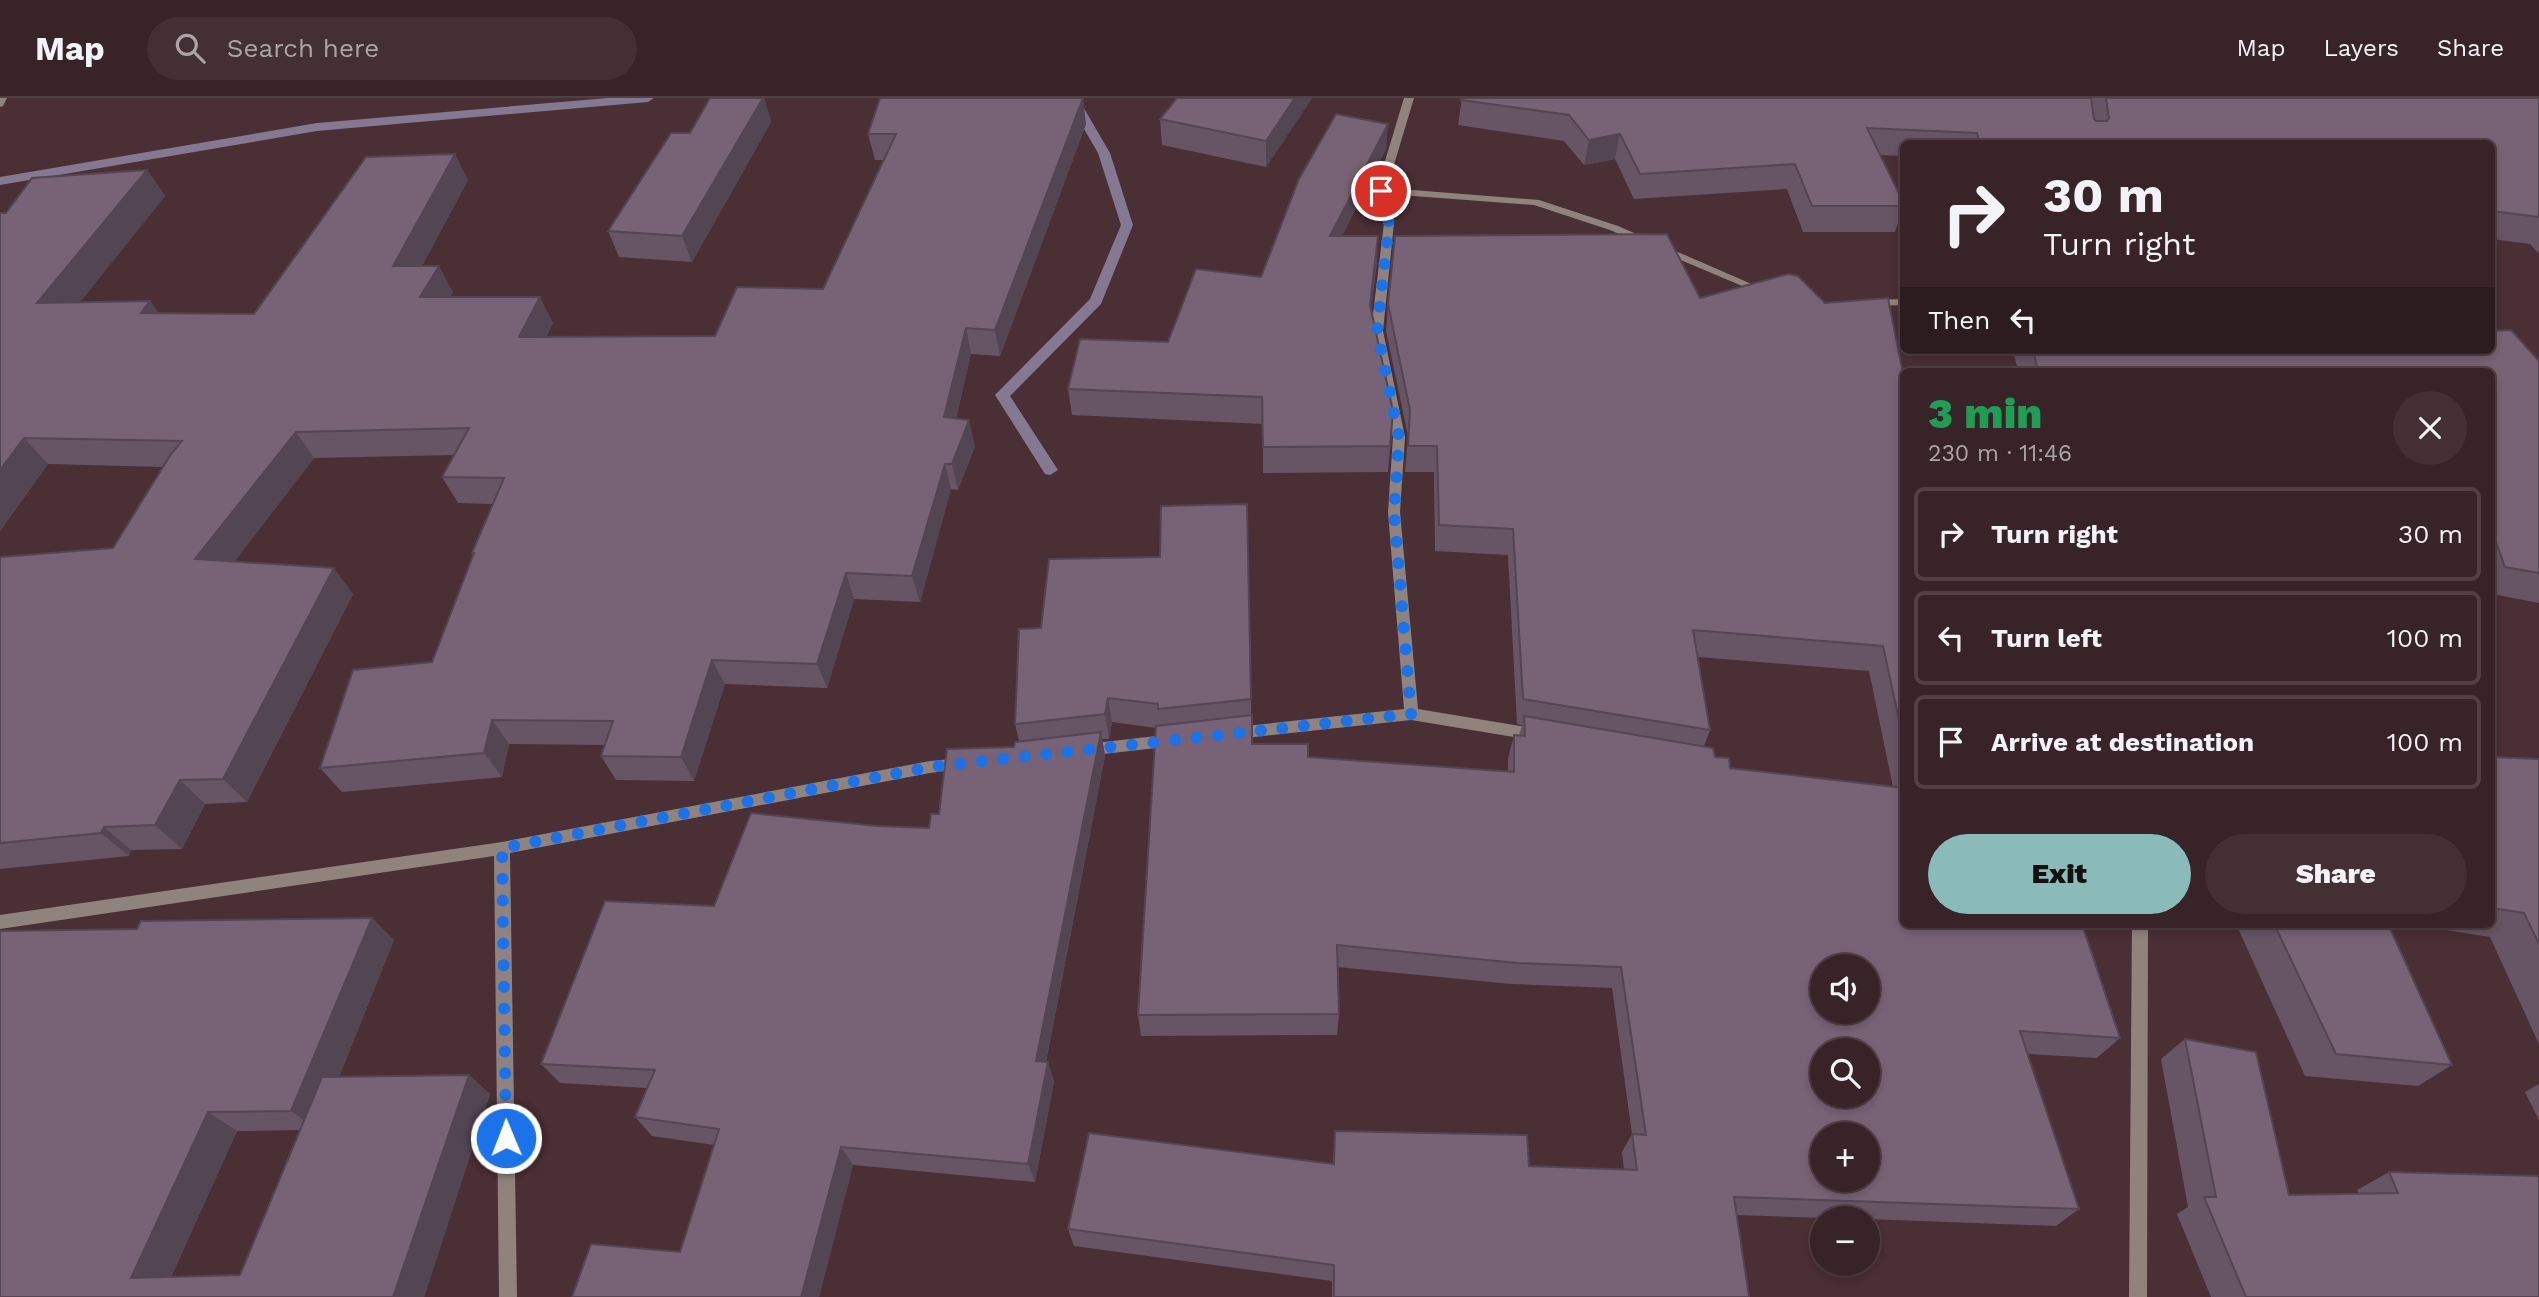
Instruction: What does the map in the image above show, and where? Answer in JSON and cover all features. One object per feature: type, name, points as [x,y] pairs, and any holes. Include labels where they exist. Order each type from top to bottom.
[{"type":"street","points":[[0,104],[2,98]]},
{"type":"street","points":[[1409,98],[1381,191],[1389,223],[1377,331],[1399,437],[1394,512],[1411,714]]},
{"type":"street","points":[[1381,191],[1535,202],[1614,228],[1762,292],[1774,294]]},
{"type":"street","points":[[1864,303],[1900,302]]},
{"type":"street","points":[[1219,735],[1411,714],[1548,737]]},
{"type":"street","points":[[1067,752],[1191,738]]},
{"type":"street","points":[[0,922],[502,848],[930,767],[971,763]]},
{"type":"street","points":[[502,848],[508,1297]]},
{"type":"street","points":[[2138,1297],[2140,928]]},
{"type":"building","points":[[710,98],[763,98],[682,236],[608,231],[671,133],[690,133]]},
{"type":"building","points":[[880,98],[1083,98],[995,330],[966,328],[944,417],[969,420],[952,464],[945,464],[912,576],[846,573],[817,664],[712,660],[681,757],[601,756],[613,721],[492,720],[484,753],[320,768],[353,670],[432,662],[472,553],[504,478],[442,477],[469,428],[296,432],[195,559],[334,568],[223,779],[180,780],[155,825],[104,827],[101,833],[0,843],[0,557],[113,548],[171,454],[182,441],[24,438],[0,470],[0,213],[6,213],[32,178],[147,170],[37,303],[150,301],[141,313],[254,314],[366,157],[455,154],[393,266],[439,266],[420,297],[540,297],[519,337],[715,336],[737,287],[823,289],[896,134],[868,134]]},
{"type":"building","points":[[1177,98],[1295,98],[1266,141],[1160,119]]},
{"type":"building","points":[[2091,98],[2094,119],[2107,121],[2109,118],[2106,98],[2539,98],[2539,217],[2495,211],[2495,140],[1979,140],[1977,133],[1867,128],[1900,196],[1900,206],[1812,206],[1795,164],[1640,174],[1620,134],[1589,140],[1569,115],[1461,100]]},
{"type":"building","points":[[1336,114],[1388,124],[1330,236],[1378,236],[1370,305],[1393,411],[1390,446],[1263,447],[1262,397],[1068,389],[1080,339],[1168,342],[1196,269],[1261,277],[1299,179]]},
{"type":"building","points":[[1667,234],[1700,298],[1788,274],[1798,276],[1825,303],[1888,298],[1902,368],[1900,725],[1883,646],[1693,630],[1710,730],[1523,699],[1513,529],[1439,525],[1437,446],[1408,446],[1410,410],[1388,304],[1395,236]]},
{"type":"building","points":[[2511,330],[2539,361],[2539,573],[2505,567],[2495,542],[2495,368],[2037,368],[2034,354],[2495,354],[2495,331]]},
{"type":"building","points":[[1247,504],[1251,699],[1158,709],[1158,704],[1108,698],[1105,714],[1015,724],[1019,629],[1041,628],[1049,559],[1160,557],[1161,506]]},
{"type":"building","points":[[1252,715],[1252,744],[1308,744],[1308,757],[1514,772],[1514,735],[1525,736],[1524,716],[1713,748],[1715,757],[1729,758],[1730,768],[1900,788],[1900,928],[2083,928],[2120,1038],[2020,1031],[2079,1209],[1734,1197],[1749,1297],[1334,1297],[1334,1265],[1068,1229],[1089,1133],[1334,1164],[1335,1131],[1527,1135],[1529,1166],[1637,1170],[1632,1134],[1646,1135],[1621,967],[1517,963],[1337,945],[1339,1014],[1138,1015],[1156,726]]},
{"type":"building","points":[[1101,732],[1036,1061],[1048,1062],[1028,1164],[841,1147],[801,1297],[572,1297],[591,1244],[680,1252],[719,1129],[635,1117],[655,1070],[541,1064],[605,901],[714,906],[751,813],[877,826],[929,828],[931,814],[939,814],[947,749],[1014,747],[1015,742]]},
{"type":"building","points":[[2495,757],[2539,759],[2539,944],[2524,913],[2495,908]]},
{"type":"building","points":[[372,918],[291,1111],[208,1112],[131,1278],[240,1275],[322,1077],[469,1075],[393,1297],[0,1297],[0,931],[137,929],[141,921]]},
{"type":"building","points":[[2276,928],[2390,928],[2452,1065],[2336,1054]]},
{"type":"building","points":[[2185,1039],[2256,1052],[2289,1195],[2398,1193],[2389,1172],[2539,1176],[2539,1297],[2246,1297],[2204,1197],[2216,1197]]},
{"type":"waterway","points":[[0,181],[317,127],[648,98]]},
{"type":"waterway","points":[[1050,470],[1002,395],[1096,301],[1127,225],[1104,153],[1072,98]]},
{"type":"route","points":[[506,1138],[502,848],[930,767],[1411,714],[1394,512],[1399,437],[1377,331],[1389,223],[1381,191]]}]
